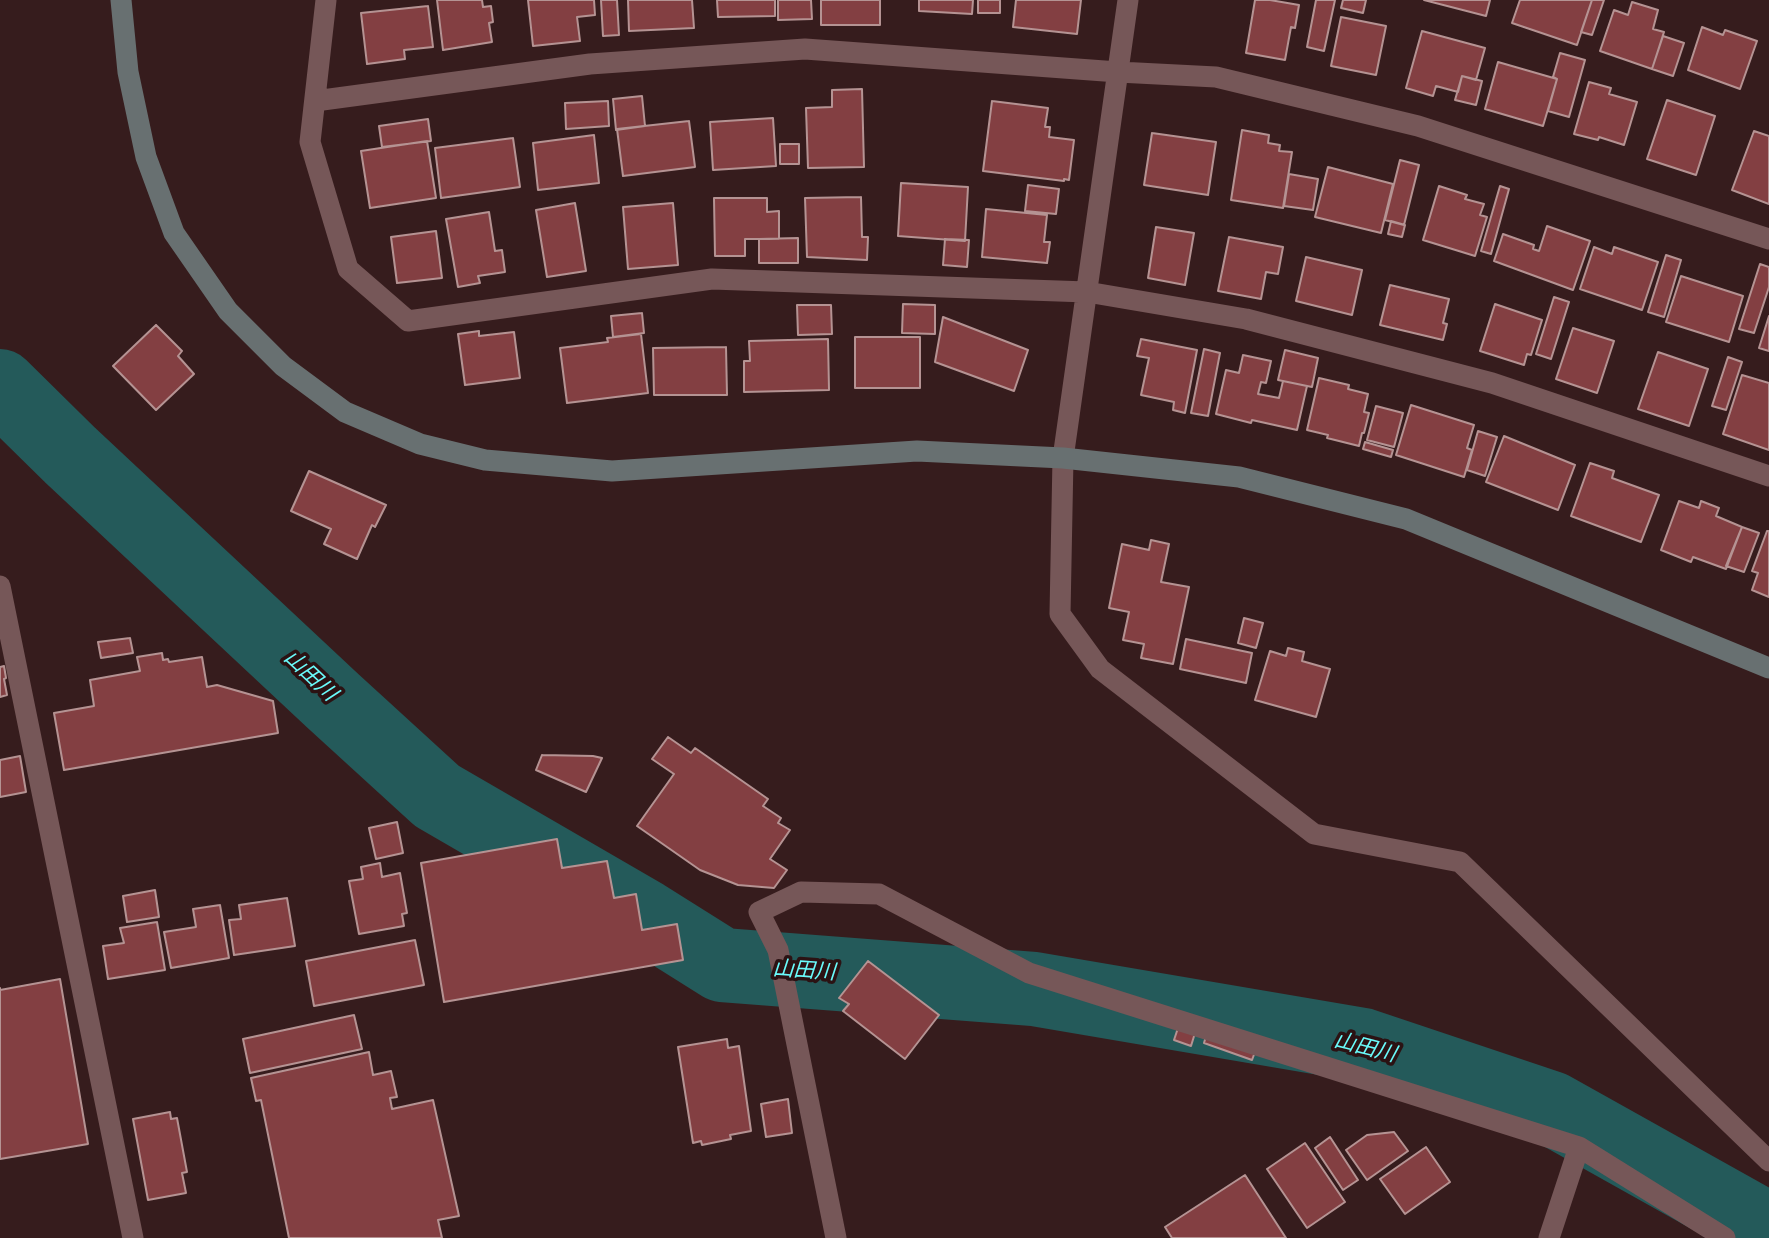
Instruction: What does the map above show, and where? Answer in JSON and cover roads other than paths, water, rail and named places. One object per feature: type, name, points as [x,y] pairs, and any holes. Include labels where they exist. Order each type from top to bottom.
[{"type":"street","points":[[121,0],[128,72],[146,157],[174,233],[228,311],[283,366],[345,412],[420,444],[485,460],[612,471],[917,451],[1063,458],[1239,477],[1406,519],[1769,668]]},
{"type":"street","points":[[326,0],[310,142],[348,269],[408,321],[712,279],[1087,292],[1247,319],[1492,383],[1769,476]]},
{"type":"street","points":[[1128,0],[1063,458],[1060,614],[1100,669],[1314,834],[1460,862],[1769,1161]]},
{"type":"street","points":[[315,101],[590,64],[805,49],[1216,77],[1418,126],[1769,239]]},
{"type":"street","points":[[0,586],[133,1238]]},
{"type":"street","points":[[836,1238],[778,950],[758,912],[801,892],[879,894],[1028,973],[1579,1147],[1725,1238]]},
{"type":"street","points":[[1549,1238],[1579,1147]]},
{"type":"waterway","name":"山田川","points":[[0,386],[70,455],[437,796],[644,916],[722,965],[1034,989],[1363,1045],[1551,1108],[1769,1230]]}]
